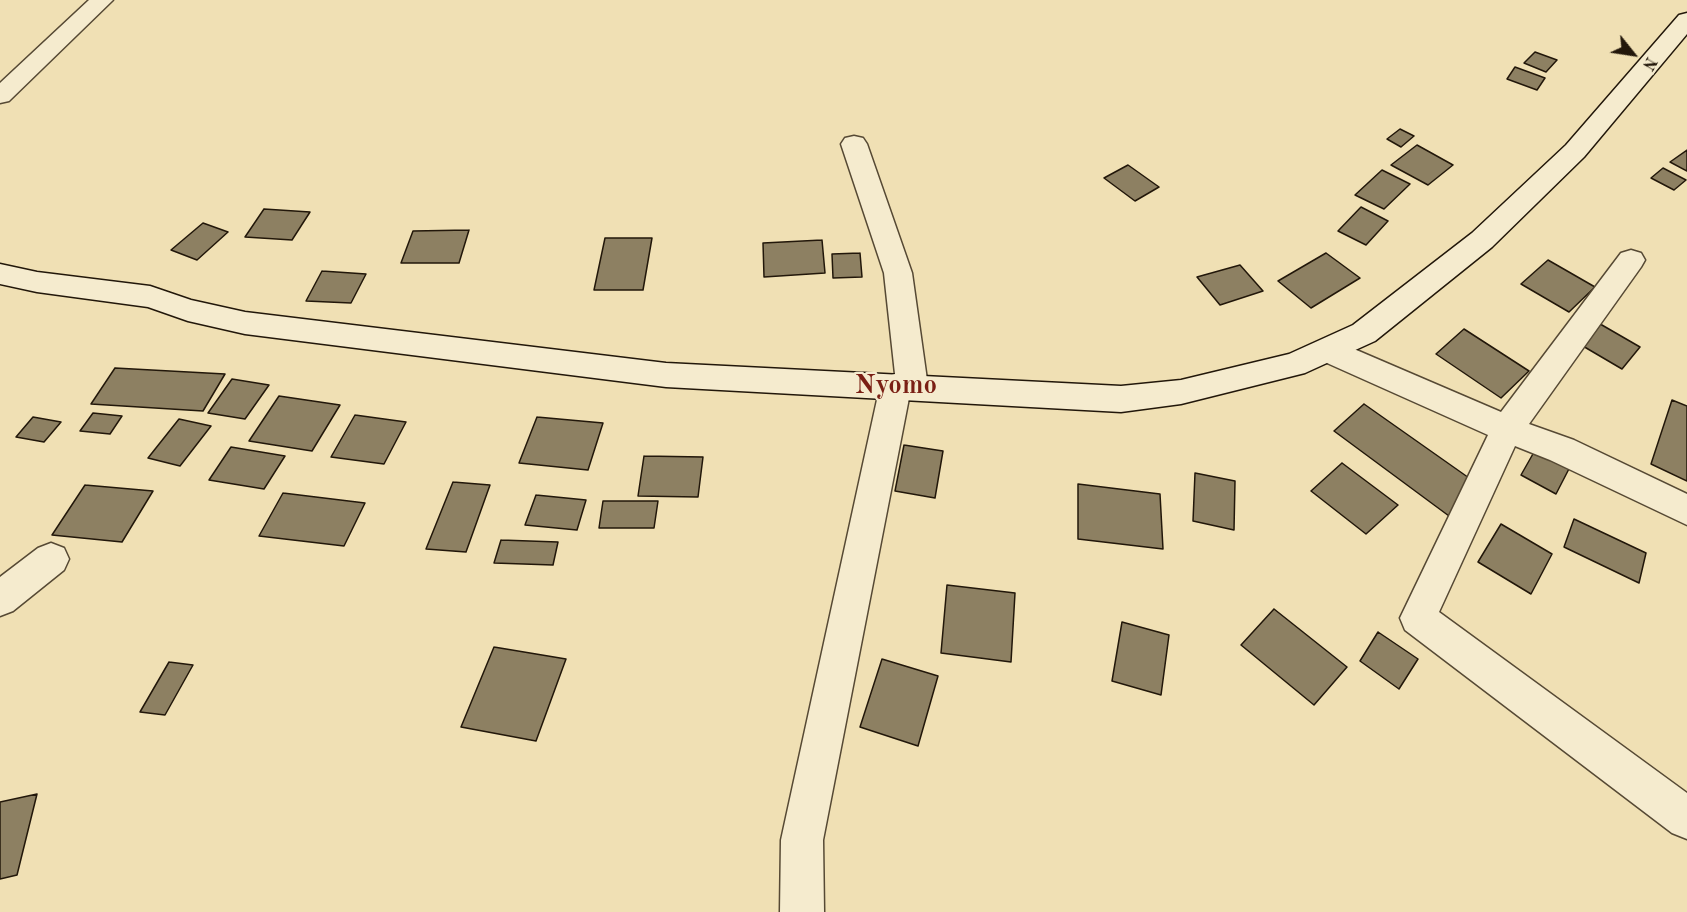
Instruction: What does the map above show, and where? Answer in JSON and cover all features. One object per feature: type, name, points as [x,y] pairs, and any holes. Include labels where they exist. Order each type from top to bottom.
[{"type":"main road","points":[[0,96],[102,0]]},
{"type":"main road","points":[[0,274],[37,282],[150,297],[189,310],[257,324],[666,375],[1121,399],[1181,392],[1248,378],[1329,351],[1364,333],[1482,240],[1575,151],[1687,20]]},
{"type":"main road","points":[[802,912],[802,840],[904,386],[898,273],[854,144]]},
{"type":"main road","points":[[1631,260],[1588,315],[1507,429],[1418,618],[1687,818]]},
{"type":"main road","points":[[1329,351],[1507,429],[1562,450],[1687,510]]},
{"type":"main road","points":[[0,599],[51,559]]},
{"type":"building","points":[[1535,52],[1557,60],[1546,72],[1524,63]]},
{"type":"building","points":[[1515,67],[1545,78],[1537,90],[1507,79]]},
{"type":"building","points":[[1400,129],[1414,136],[1401,147],[1387,139]]},
{"type":"building","points":[[1417,145],[1453,165],[1428,185],[1391,165]]},
{"type":"building","points":[[1687,150],[1687,171],[1670,162]]},
{"type":"building","points":[[1128,165],[1159,187],[1135,201],[1104,178]]},
{"type":"building","points":[[1663,168],[1686,180],[1674,190],[1651,178]]},
{"type":"building","points":[[1382,170],[1410,184],[1384,209],[1355,195]]},
{"type":"building","points":[[1361,207],[1388,221],[1366,245],[1338,231]]},
{"type":"building","points":[[264,209],[310,212],[292,240],[245,237]]},
{"type":"building","points":[[203,223],[228,232],[197,260],[171,250]]},
{"type":"building","points":[[469,230],[459,263],[401,263],[413,231]]},
{"type":"building","points":[[605,238],[652,238],[643,290],[594,290]]},
{"type":"building","points":[[822,240],[825,273],[764,277],[763,243]]},
{"type":"building","points":[[860,253],[862,277],[833,278],[832,254]]},
{"type":"building","points":[[1326,253],[1360,278],[1311,308],[1278,281]]},
{"type":"building","points":[[1548,260],[1595,287],[1569,312],[1521,284]]},
{"type":"building","points":[[1240,265],[1263,291],[1220,305],[1197,277]]},
{"type":"building","points":[[322,271],[366,274],[351,303],[306,301]]},
{"type":"building","points":[[1595,321],[1640,347],[1622,369],[1576,342]]},
{"type":"building","points":[[1464,329],[1529,371],[1501,398],[1436,354]]},
{"type":"building","points":[[115,368],[225,374],[203,411],[91,404]]},
{"type":"building","points":[[232,379],[269,385],[245,419],[208,413]]},
{"type":"building","points":[[279,396],[340,405],[312,451],[249,441]]},
{"type":"building","points":[[1672,400],[1687,406],[1687,481],[1651,464]]},
{"type":"building","points":[[1364,404],[1479,485],[1449,516],[1334,431]]},
{"type":"building","points":[[93,413],[122,416],[110,434],[80,431]]},
{"type":"building","points":[[355,415],[406,422],[384,464],[331,457]]},
{"type":"building","points":[[33,417],[61,422],[44,442],[16,437]]},
{"type":"building","points":[[537,417],[603,423],[588,470],[519,463]]},
{"type":"building","points":[[179,419],[211,426],[180,466],[148,458]]},
{"type":"building","points":[[904,445],[943,451],[935,498],[895,491]]},
{"type":"building","points":[[1538,445],[1572,463],[1556,494],[1521,475]]},
{"type":"building","points":[[231,447],[285,456],[264,489],[209,480]]},
{"type":"building","points":[[644,456],[703,457],[698,497],[638,496]]},
{"type":"building","points":[[1342,463],[1398,505],[1366,534],[1311,491]]},
{"type":"building","points":[[1195,473],[1235,481],[1234,530],[1193,521]]},
{"type":"building","points":[[453,482],[490,485],[466,552],[426,549]]},
{"type":"building","points":[[1078,484],[1160,494],[1163,549],[1078,539]]},
{"type":"building","points":[[85,485],[153,491],[122,542],[52,535]]},
{"type":"building","points":[[283,493],[365,503],[344,546],[259,536]]},
{"type":"building","points":[[536,495],[586,500],[577,530],[525,525]]},
{"type":"building","points":[[603,501],[658,501],[654,528],[599,528]]},
{"type":"building","points":[[1574,519],[1646,553],[1639,583],[1564,547]]},
{"type":"building","points":[[1501,524],[1552,554],[1531,594],[1478,562]]},
{"type":"building","points":[[501,540],[558,542],[553,565],[494,563]]},
{"type":"building","points":[[947,585],[1015,593],[1011,662],[941,653]]},
{"type":"building","points":[[1274,609],[1347,667],[1314,705],[1241,645]]},
{"type":"building","points":[[1122,622],[1169,635],[1161,695],[1112,681]]},
{"type":"building","points":[[1378,632],[1418,659],[1399,689],[1360,661]]},
{"type":"building","points":[[494,647],[566,659],[536,741],[461,727]]},
{"type":"building","points":[[882,659],[938,676],[918,746],[860,727]]},
{"type":"building","points":[[169,662],[193,665],[165,715],[140,712]]},
{"type":"building","points":[[37,794],[17,875],[0,879],[0,802]]},
{"type":"district","name":"Nyomo","points":[[896,386]]}]
